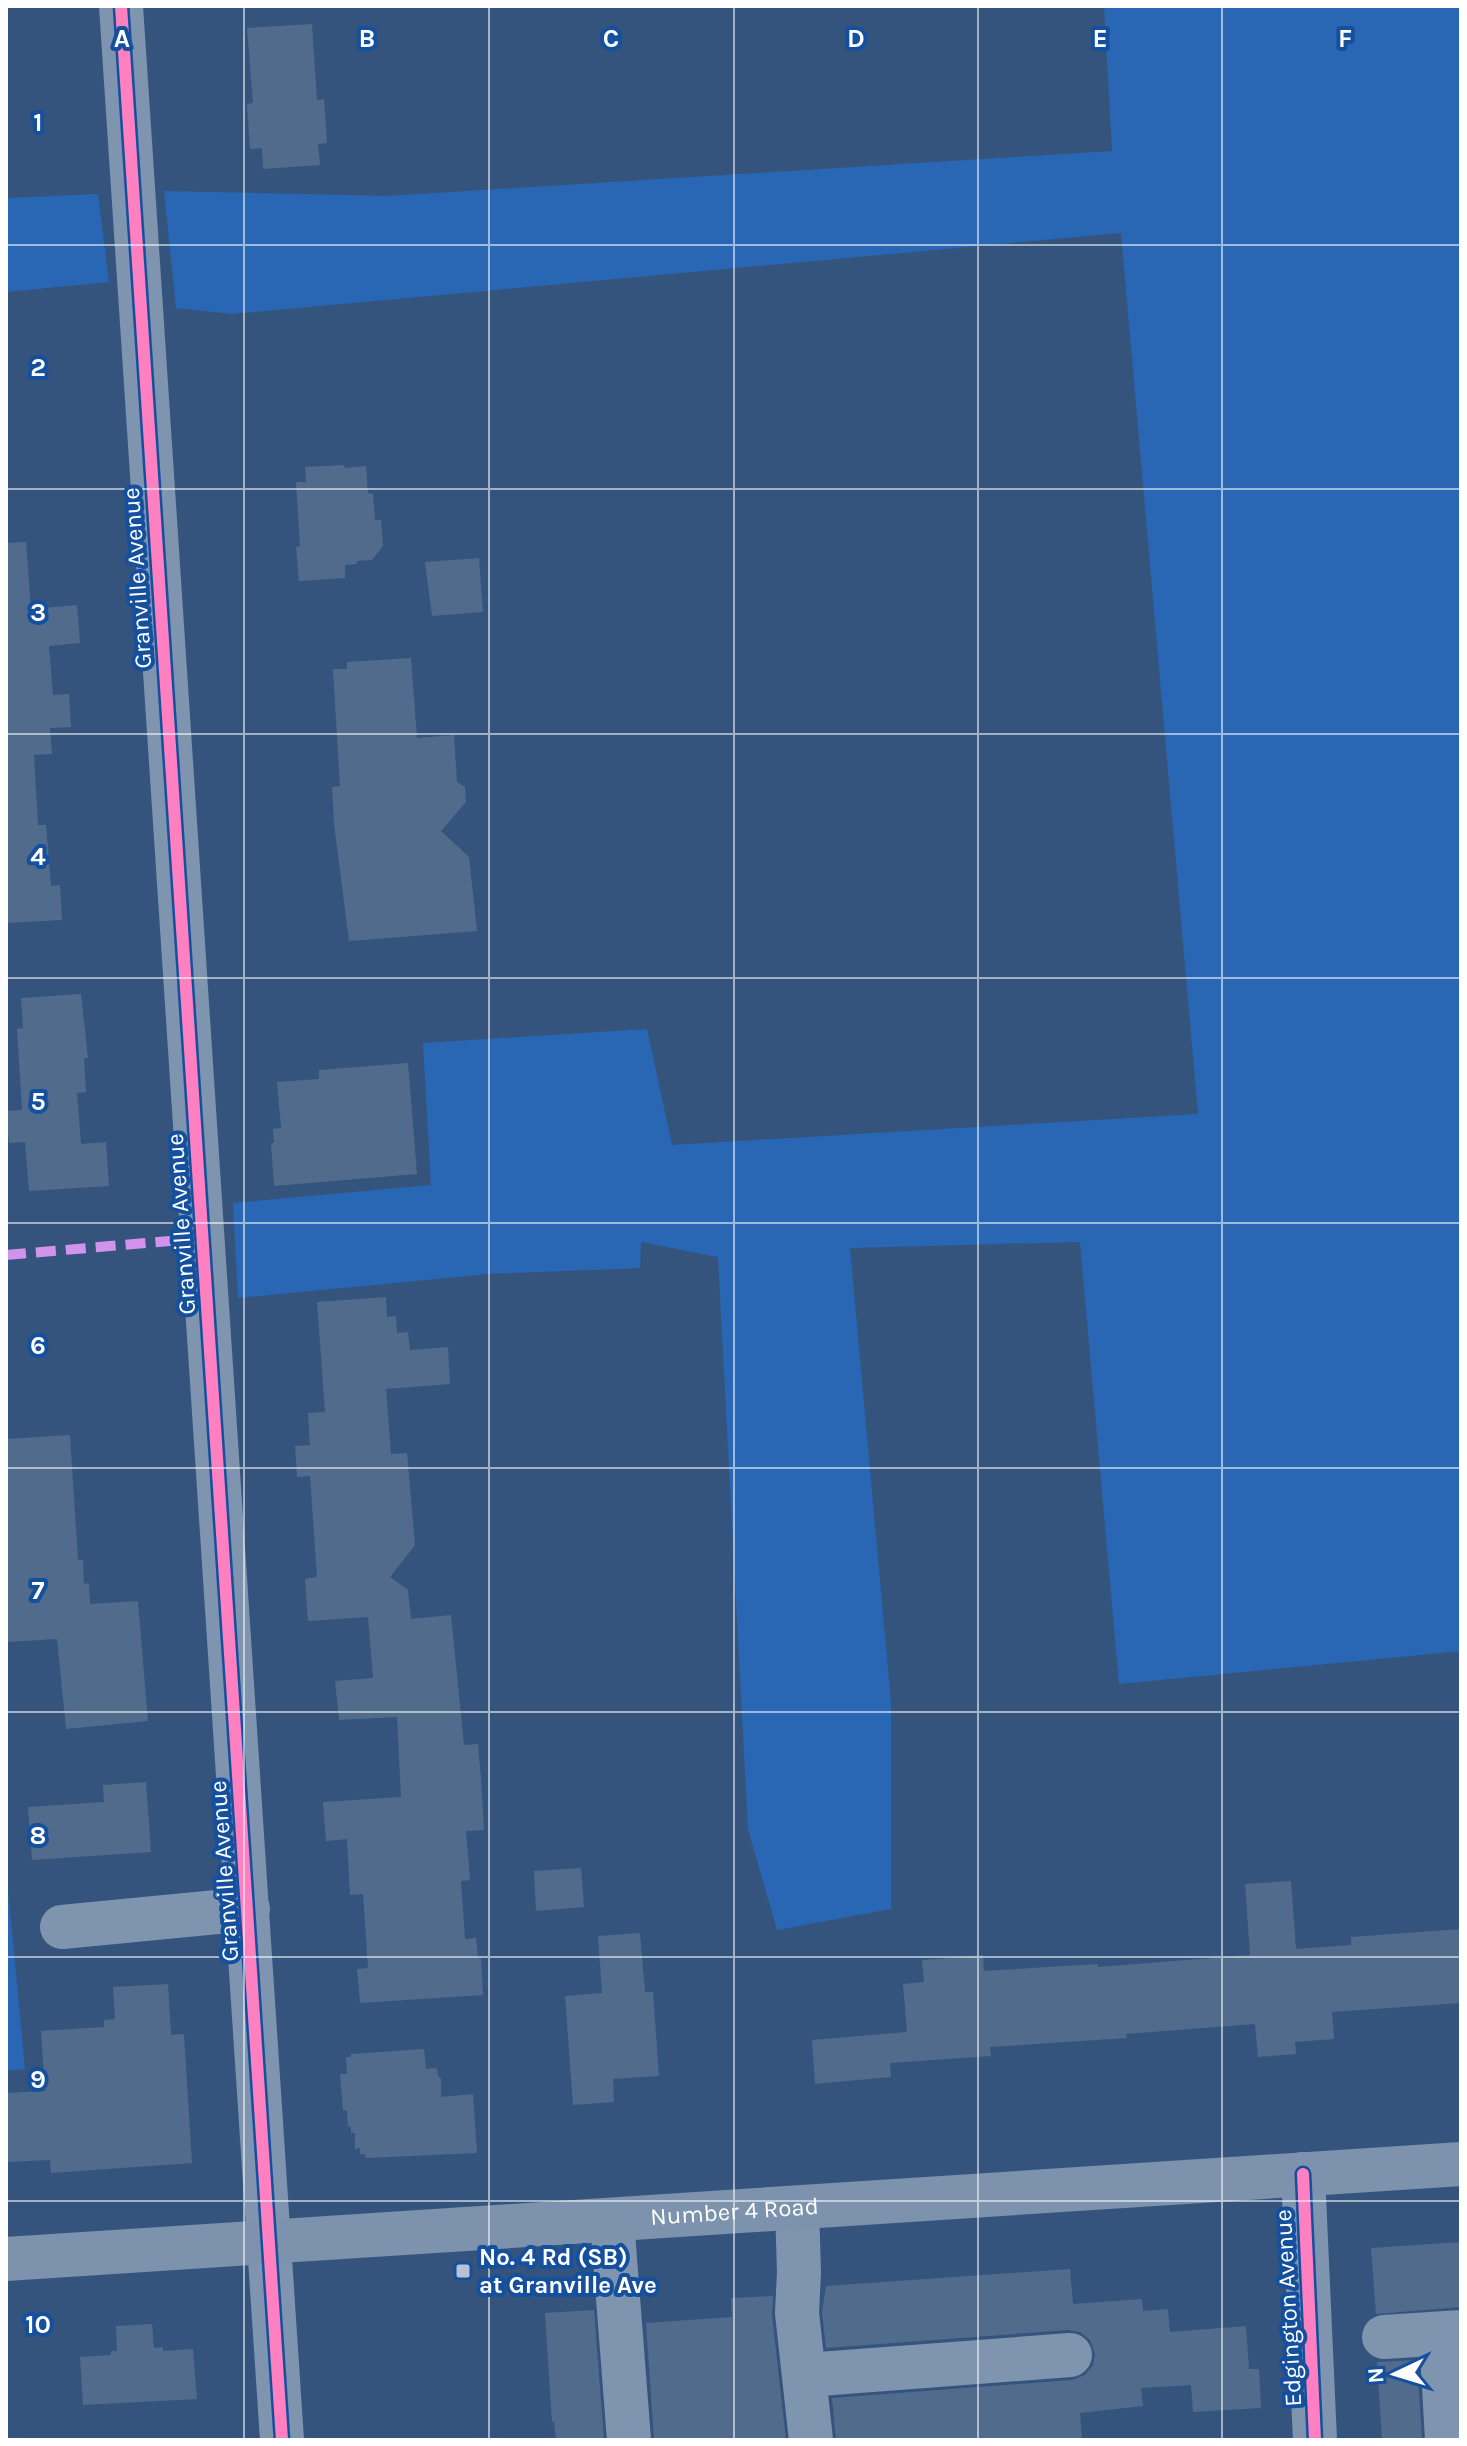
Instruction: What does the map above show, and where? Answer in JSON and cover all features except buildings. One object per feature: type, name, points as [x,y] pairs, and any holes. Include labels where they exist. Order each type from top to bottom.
[{"type":"main road","name":"Number 4 Road","points":[[6,2259],[1461,2164]]},
{"type":"street","name":"Granville Avenue","points":[[121,6],[282,2440]]},
{"type":"street","points":[[62,1927],[248,1909]]},
{"type":"street","name":"Edgington Avenue","points":[[1303,2174],[1315,2440]]},
{"type":"street","points":[[797,2208],[797,2313],[811,2440]]},
{"type":"street","points":[[612,2220],[629,2440]]},
{"type":"street","points":[[1384,2337],[1451,2333],[1447,2440]]},
{"type":"street","points":[[806,2375],[1070,2355]]},
{"type":"shaded area","points":[[1104,6],[1461,6],[1461,1651],[1119,1684],[1080,1242],[850,1248],[891,1703],[891,1909],[777,1930],[748,1829],[718,1257],[641,1242],[640,1268],[488,1274],[238,1298],[233,1203],[431,1185],[423,1043],[647,1029],[672,1145],[1198,1114],[1121,233],[232,314],[176,308],[164,191],[387,196],[1112,151]]},
{"type":"shaded area","points":[[98,194],[109,282],[6,292],[6,198]]},
{"type":"shaded area","points":[[6,1869],[25,2069],[6,2071]]},
{"type":"marked path","points":[[6,1255],[204,1238]]},
{"type":"cycle path","points":[[121,6],[282,2440]]},
{"type":"cycle path","points":[[1303,2174],[1315,2440]]},
{"type":"place","name":"No. 4 Rd (SB) at Granville Ave","points":[[463,2271]]}]
